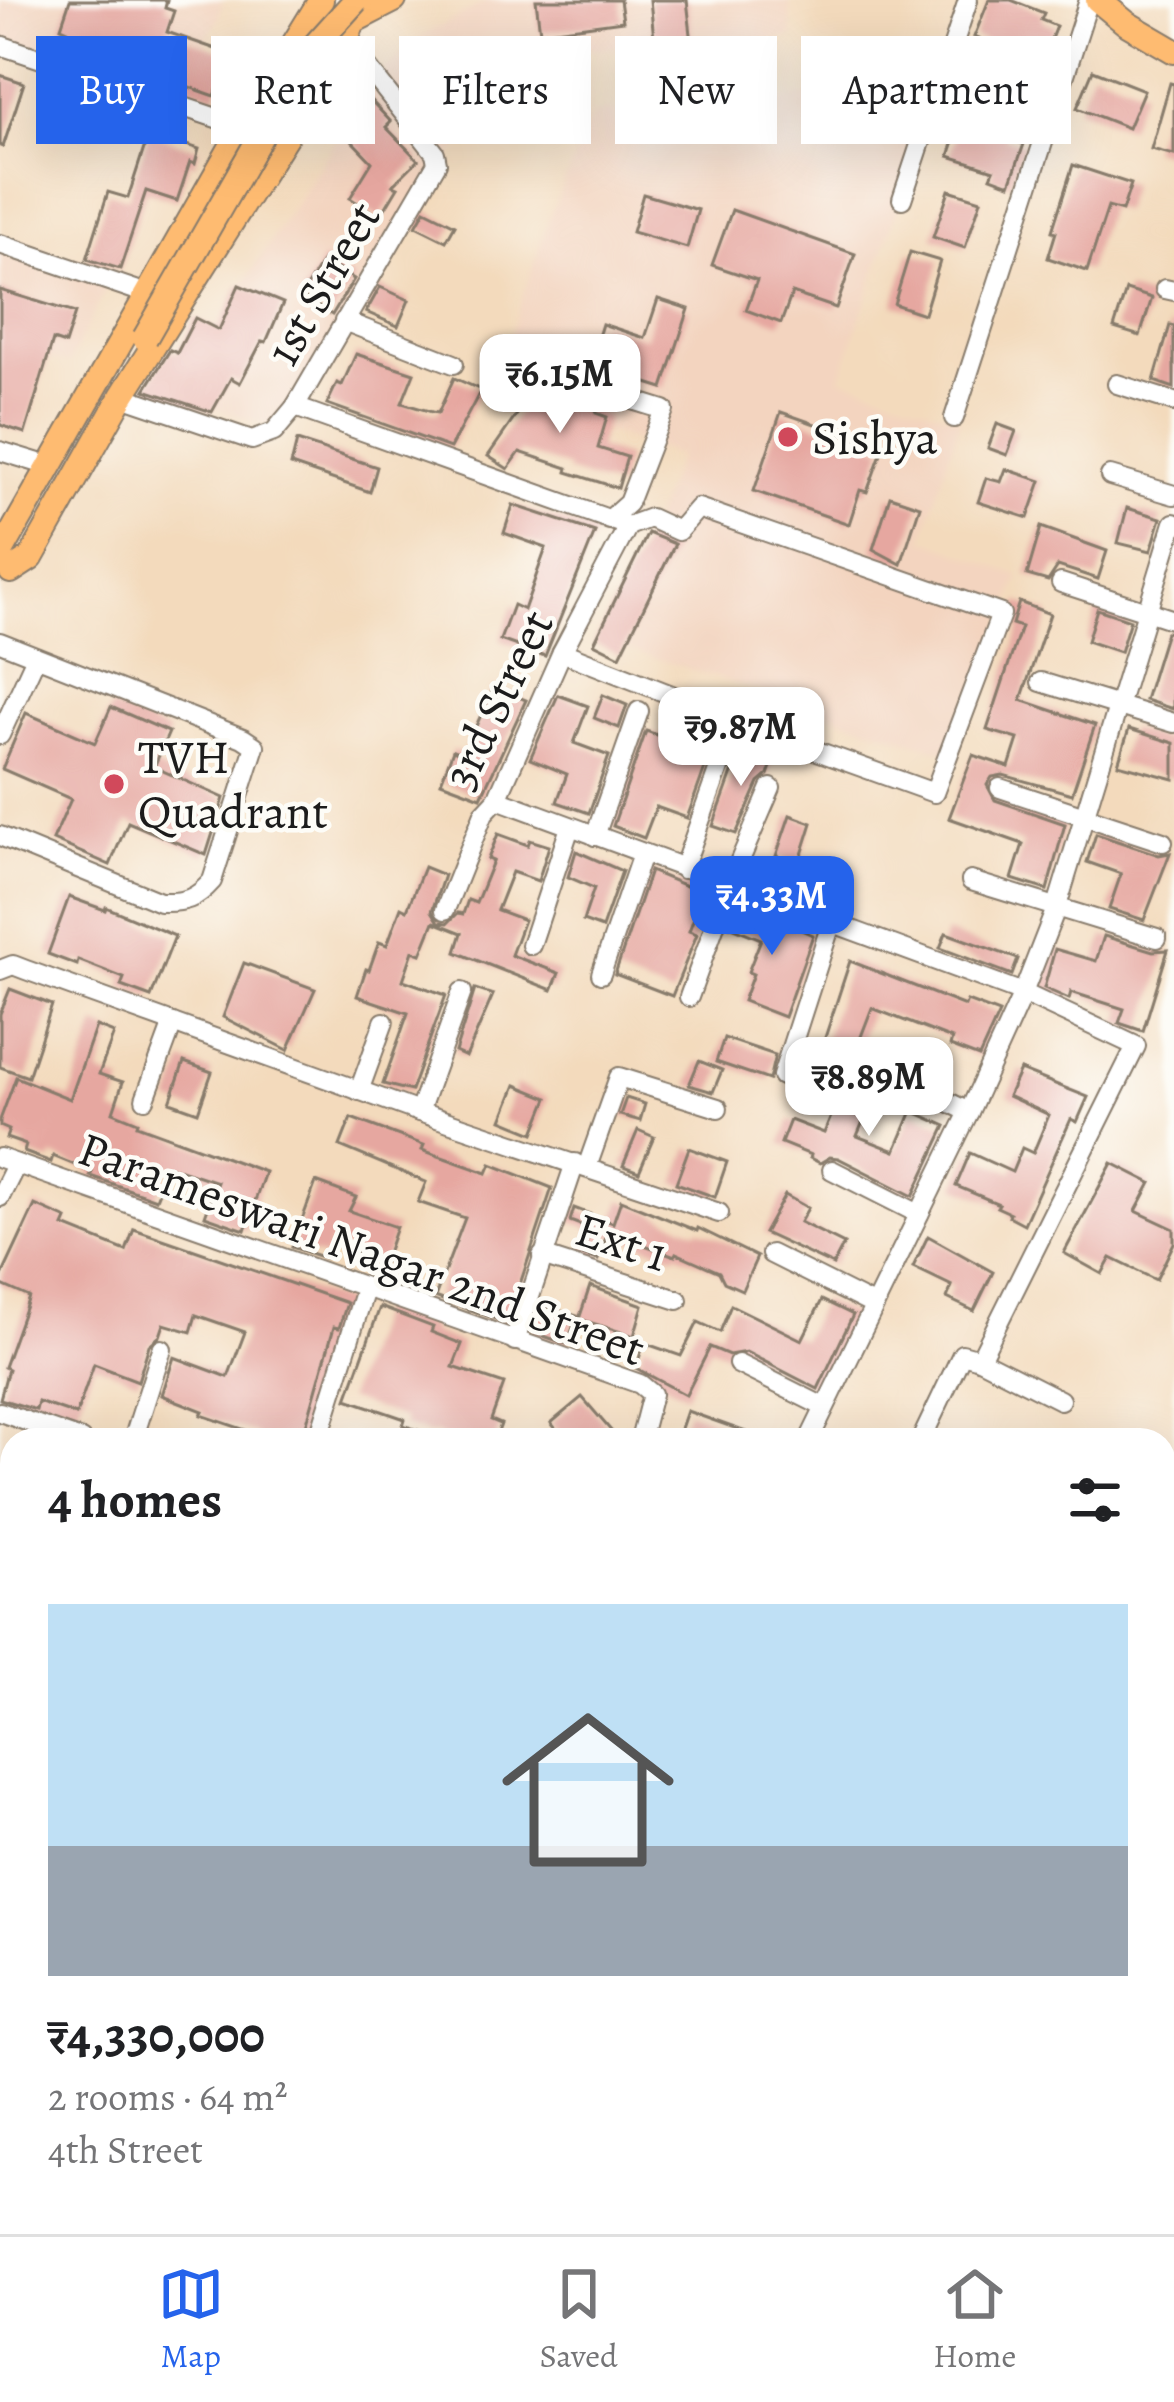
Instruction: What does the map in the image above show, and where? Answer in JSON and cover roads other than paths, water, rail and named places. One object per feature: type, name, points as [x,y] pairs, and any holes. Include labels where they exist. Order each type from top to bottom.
[{"type":"main road","points":[[9,566],[308,52],[355,15],[394,0]]},
{"type":"main road","points":[[1093,0],[1174,51]]},
{"type":"main road","points":[[299,36],[315,10],[355,15]]},
{"type":"main road","points":[[9,566],[31,558],[122,396],[355,15]]},
{"type":"main road","points":[[9,566],[49,466],[234,144]]},
{"type":"street","points":[[902,199],[968,0]]},
{"type":"street","points":[[954,418],[1093,0]]},
{"type":"street","name":"1st Street","points":[[122,396],[252,440],[274,432],[296,407],[437,163],[355,15]]},
{"type":"street","points":[[0,46],[211,116]]},
{"type":"street","points":[[0,244],[150,295]]},
{"type":"street","points":[[344,321],[454,364]]},
{"type":"street","name":"3rd Street","points":[[446,910],[484,813],[497,799],[628,503],[664,410],[526,367]]},
{"type":"street","points":[[1118,384],[1174,402]]},
{"type":"street","points":[[296,407],[618,523],[650,518],[678,531],[698,508],[1001,614],[934,793],[562,652]]},
{"type":"street","points":[[0,451],[49,466]]},
{"type":"street","points":[[1111,476],[1174,495]]},
{"type":"street","points":[[814,1428],[1023,993],[1057,906],[1174,523]]},
{"type":"street","points":[[1061,583],[1174,620]]},
{"type":"street","points":[[0,642],[250,741],[255,753],[212,881],[200,895],[182,903],[160,902],[0,836]]},
{"type":"street","points":[[2,723],[36,657]]},
{"type":"street","points":[[1041,682],[1174,723]]},
{"type":"street","points":[[595,836],[639,711]]},
{"type":"street","points":[[683,869],[723,757]]},
{"type":"street","points":[[688,998],[771,788]]},
{"type":"street","points":[[1000,788],[1163,842]]},
{"type":"street","points":[[497,799],[1023,993],[1131,1041],[1136,1052],[979,1359]]},
{"type":"street","points":[[531,945],[570,826]]},
{"type":"street","points":[[601,974],[642,854]]},
{"type":"street","points":[[971,881],[1157,938]]},
{"type":"street","points":[[782,1076],[831,924]]},
{"type":"street","points":[[2,969],[26,970],[418,1112],[719,1214]]},
{"type":"street","points":[[418,1112],[462,992]]},
{"type":"street","points":[[359,1091],[384,1022]]},
{"type":"street","points":[[146,1100],[172,1023]]},
{"type":"street","points":[[880,1069],[969,1112]]},
{"type":"street","points":[[514,1341],[542,1256],[615,1080],[620,1077],[718,1108]]},
{"type":"street","points":[[0,1197],[8,1161]]},
{"type":"street","name":"Parameswari Nagar 2nd Street","points":[[8,1161],[647,1388],[652,1400],[644,1428]]},
{"type":"street","points":[[832,1170],[920,1214]]},
{"type":"street","points":[[771,1254],[873,1305]]},
{"type":"street","name":"Ext 1","points":[[542,1256],[678,1300]]},
{"type":"street","points":[[321,1428],[365,1288]]},
{"type":"street","points":[[137,1428],[163,1349]]},
{"type":"street","points":[[927,1428],[962,1354],[1060,1400]]},
{"type":"street","points":[[738,1364],[824,1407]]},
{"type":"place","name":"Sishya","points":[[788,437]]},
{"type":"place","name":"TVH Quadrant","points":[[114,784]]}]
